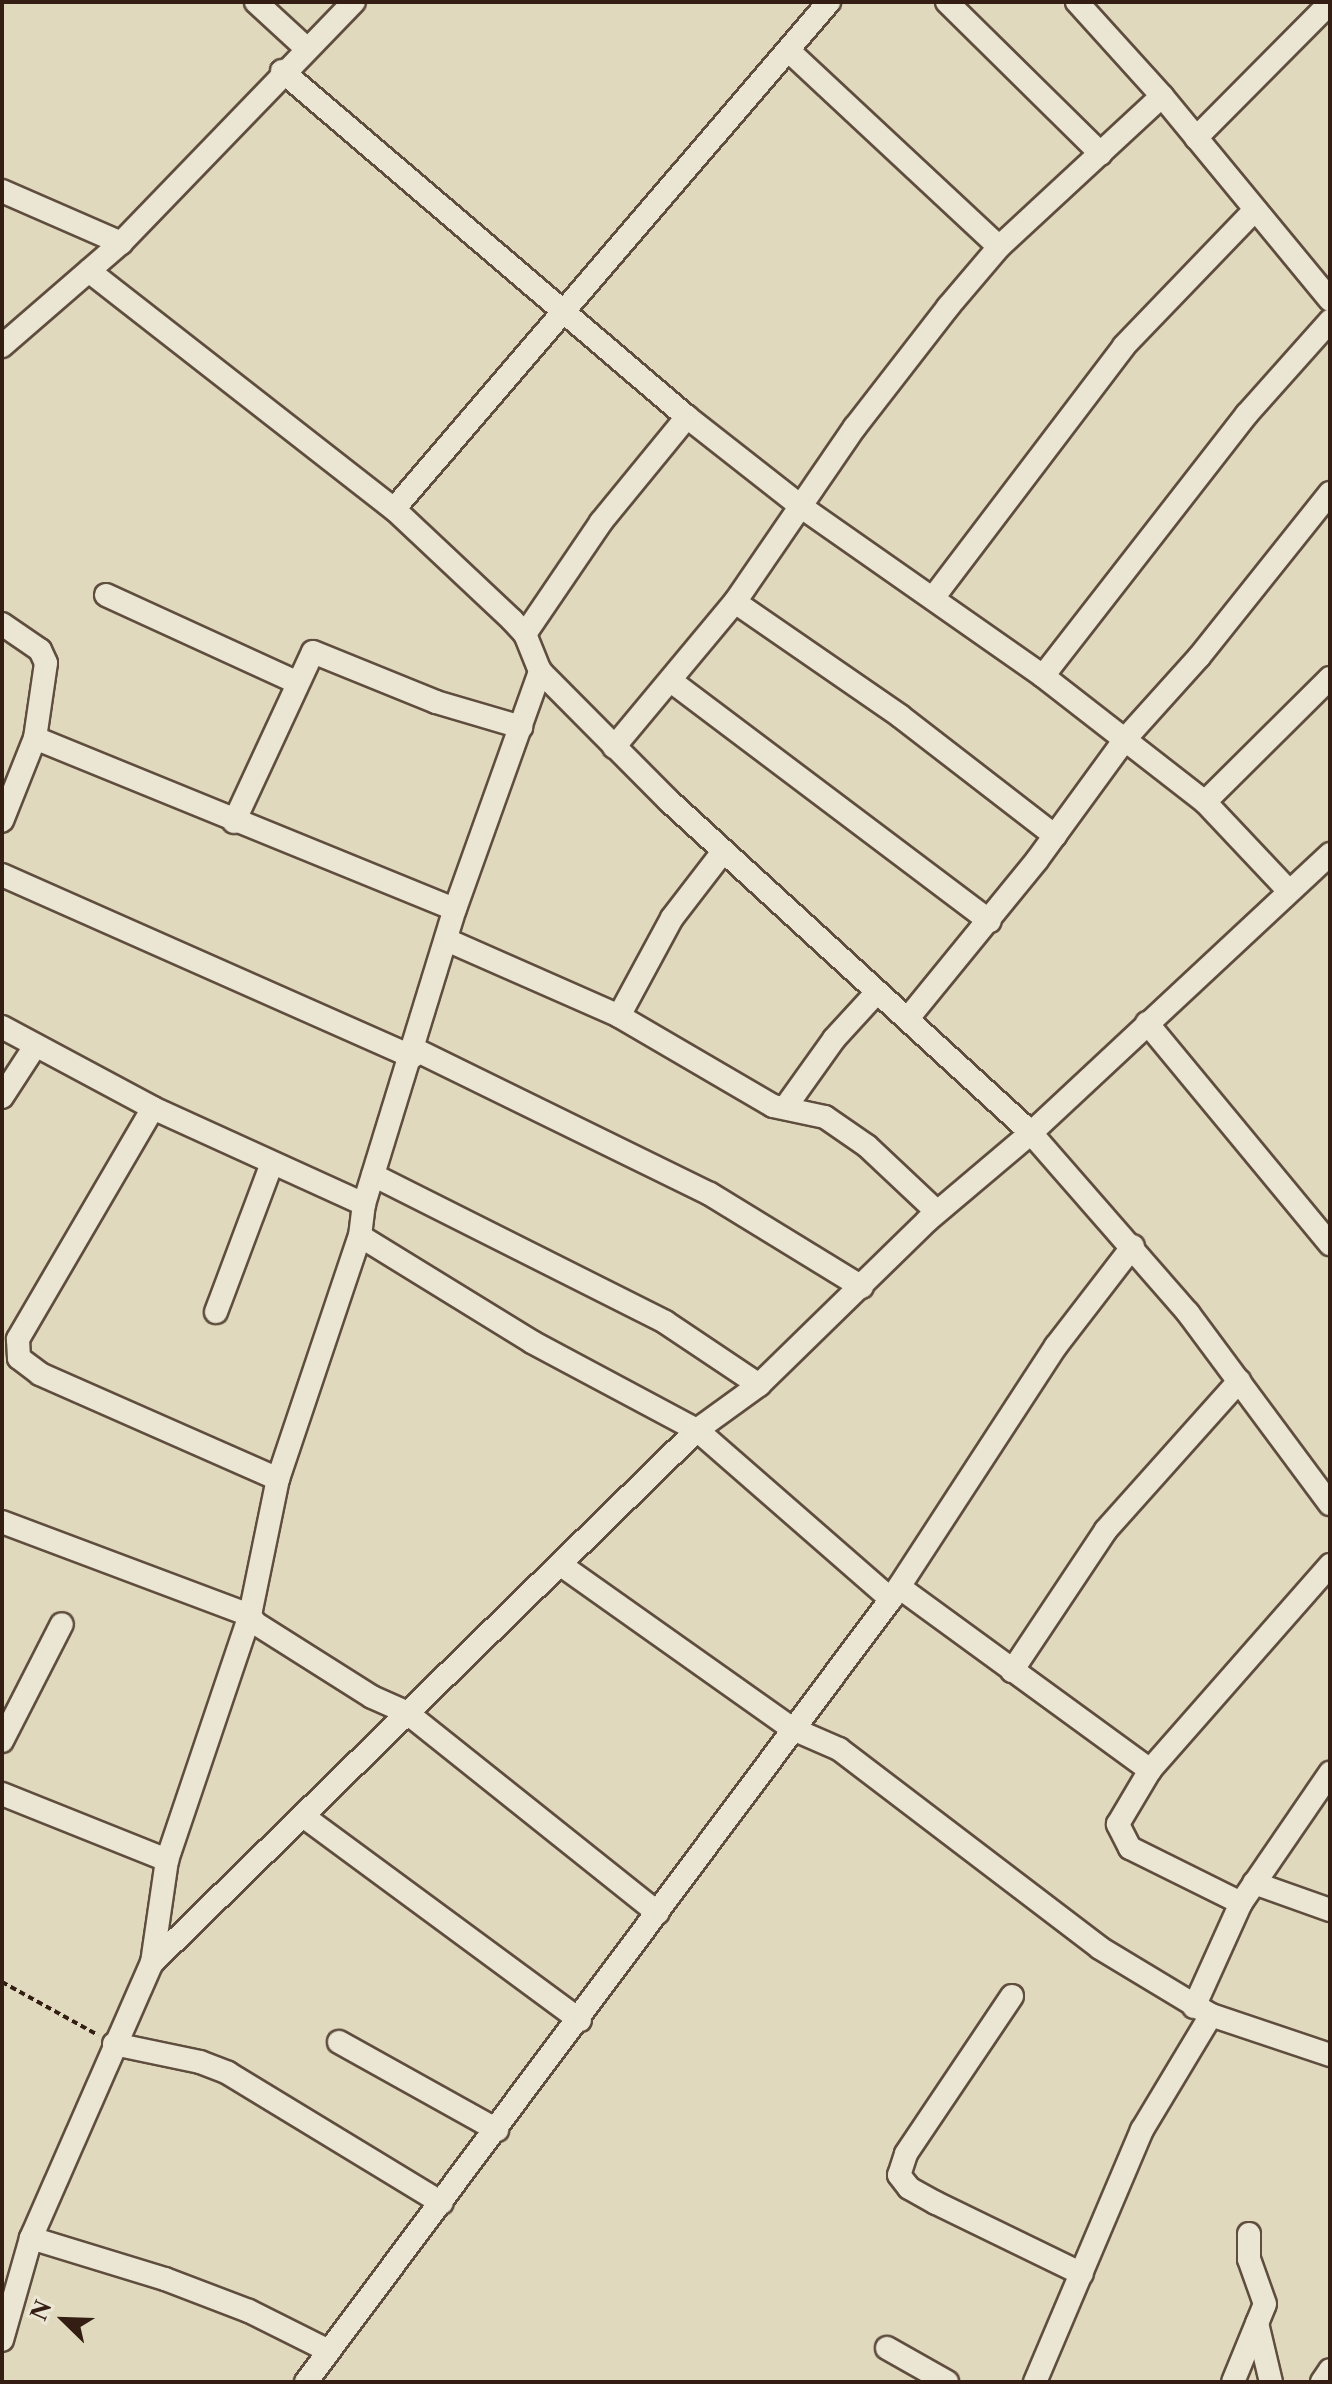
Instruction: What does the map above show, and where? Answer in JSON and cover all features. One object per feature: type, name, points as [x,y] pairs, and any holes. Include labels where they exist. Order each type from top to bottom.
[{"type":"street","points":[[256,2],[305,47]]},
{"type":"street","points":[[2,346],[121,243],[305,47],[354,2]]},
{"type":"street","points":[[394,509],[829,2]]},
{"type":"street","points":[[947,2],[1101,154]]},
{"type":"street","points":[[1077,2],[1162,96],[1330,300]]},
{"type":"street","points":[[1196,138],[1324,10]]},
{"type":"street","points":[[789,51],[999,247]]},
{"type":"street","points":[[282,71],[562,314],[687,417],[803,508],[1043,676],[1205,802],[1289,891]]},
{"type":"street","points":[[614,747],[735,602],[891,378],[999,247],[1162,96]]},
{"type":"street","points":[[2,191],[121,243]]},
{"type":"street","points":[[933,598],[1105,369],[1255,210]]},
{"type":"street","points":[[89,271],[394,509],[525,634],[540,671],[722,853],[909,1017],[1031,1133],[1133,1246],[1239,1381],[1321,1468],[1330,1504]]},
{"type":"street","points":[[1043,676],[1229,437],[1330,321]]},
{"type":"street","points":[[525,634],[601,522],[687,417]]},
{"type":"street","points":[[909,1017],[990,921],[1126,738],[1199,657],[1330,493]]},
{"type":"street","points":[[106,595],[296,682]]},
{"type":"street","points":[[735,602],[900,716],[1055,836]]},
{"type":"street","points":[[2,624],[40,650],[46,663],[35,738],[2,821]]},
{"type":"street","points":[[234,822],[310,654],[321,652],[436,702],[521,727]]},
{"type":"street","points":[[2,2340],[31,2238],[152,1963],[167,1860],[250,1615],[278,1479],[360,1236],[364,1204],[414,1054],[455,909],[540,671]]},
{"type":"street","points":[[1205,802],[1330,678]]},
{"type":"street","points":[[671,681],[990,921]]},
{"type":"street","points":[[35,738],[234,822],[455,909]]},
{"type":"street","points":[[619,1016],[672,918],[722,853]]},
{"type":"street","points":[[152,1963],[697,1430],[759,1385],[937,1212],[1031,1133],[1330,854]]},
{"type":"street","points":[[2,875],[414,1054],[710,1194],[862,1287]]},
{"type":"street","points":[[447,940],[619,1016],[773,1106],[787,1105],[825,1117],[867,1146],[937,1212]]},
{"type":"street","points":[[787,1105],[834,1039],[877,992]]},
{"type":"street","points":[[1147,1023],[1330,1244]]},
{"type":"street","points":[[2,1027],[34,1048],[153,1108],[364,1204]]},
{"type":"street","points":[[2,1097],[34,1048]]},
{"type":"street","points":[[153,1108],[10,1336],[26,1367],[278,1479]]},
{"type":"street","points":[[216,1312],[272,1163]]},
{"type":"street","points":[[373,1175],[665,1322],[759,1385]]},
{"type":"street","points":[[360,1236],[532,1342],[697,1430],[895,1593],[1012,1671],[1150,1770]]},
{"type":"street","points":[[306,2382],[580,2020],[895,1593],[1056,1346],[1133,1246]]},
{"type":"street","points":[[1012,1671],[1106,1530],[1239,1381]]},
{"type":"street","points":[[2,1522],[250,1615],[372,1697],[406,1712],[658,1913]]},
{"type":"street","points":[[561,1565],[793,1729],[839,1749],[1042,1906],[1202,2011],[1330,2055]]},
{"type":"street","points":[[1241,1903],[1122,1840],[1121,1812],[1150,1770],[1330,1565]]},
{"type":"street","points":[[2,1741],[62,1624]]},
{"type":"street","points":[[1035,2382],[1142,2130],[1202,2011],[1241,1903],[1330,1773]]},
{"type":"street","points":[[2,1794],[167,1860]]},
{"type":"street","points":[[303,1816],[580,2020]]},
{"type":"street","points":[[1254,1883],[1330,1910]]},
{"type":"street","points":[[1012,1996],[906,2154],[899,2175],[909,2188],[936,2203],[1082,2274]]},
{"type":"street","points":[[339,2042],[497,2130]]},
{"type":"street","points":[[114,2044],[200,2062],[228,2073],[442,2203]]},
{"type":"street","points":[[1233,2382],[1265,2293],[1249,2259],[1249,2234]]},
{"type":"street","points":[[31,2238],[165,2279],[249,2311],[329,2351]]},
{"type":"street","points":[[1257,2322],[1271,2382]]},
{"type":"street","points":[[887,2348],[947,2382]]},
{"type":"street","points":[[1322,2382],[1330,2370]]},
{"type":"path","points":[[2,1982],[114,2044]]}]
